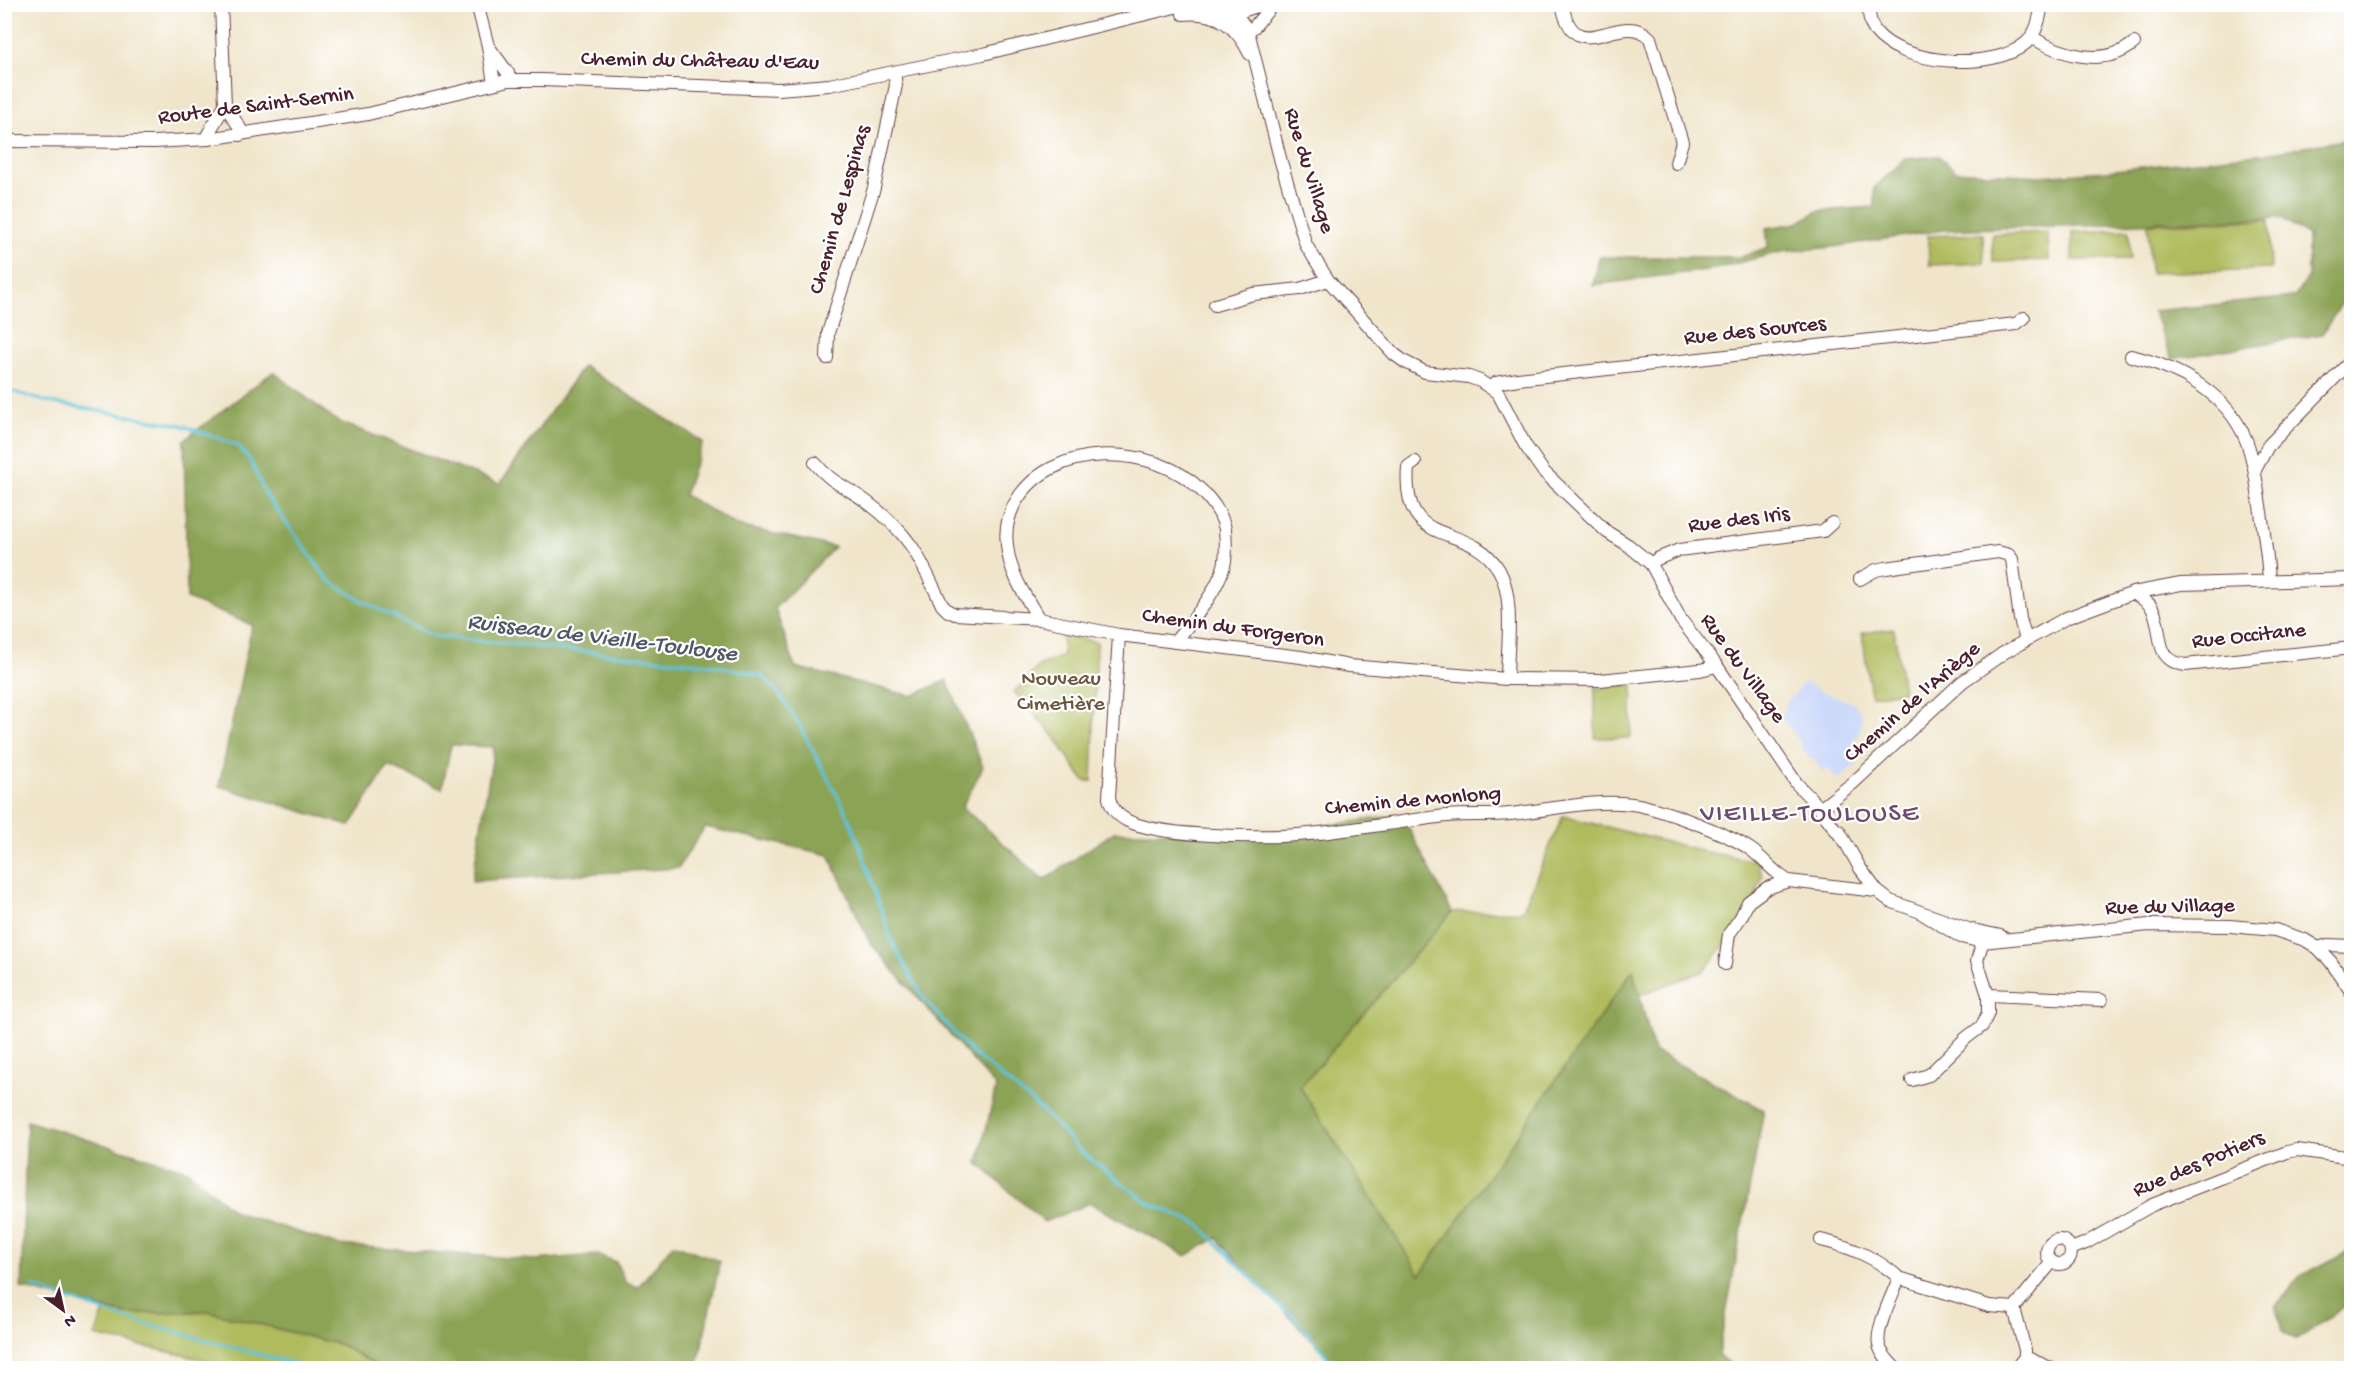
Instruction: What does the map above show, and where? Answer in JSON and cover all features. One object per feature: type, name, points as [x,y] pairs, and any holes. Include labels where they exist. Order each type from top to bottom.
[{"type":"street","points":[[221,4],[225,105],[240,128],[240,135]]},
{"type":"street","points":[[477,4],[488,46],[494,83]]},
{"type":"street","points":[[1263,4],[1239,12],[1239,27],[1260,22],[1273,4]]},
{"type":"street","points":[[1562,4],[1565,21],[1577,35],[1589,37],[1634,28],[1644,31],[1650,38],[1682,142],[1676,163]]},
{"type":"street","points":[[1869,4],[1870,21],[1876,32],[1894,46],[1924,57],[1955,61],[1989,59],[2009,53],[2026,43],[2039,20],[2041,4]]},
{"type":"street","name":"Chemin du Château d'Eau","points":[[509,80],[779,89],[829,86],[1183,7],[1239,27]]},
{"type":"street","name":"Rue du Village","points":[[1239,27],[1261,86],[1299,224],[1312,257],[1328,280],[1394,354],[1405,362],[1425,372],[1469,377],[1491,387],[1504,402],[1525,445],[1543,471],[1607,532],[1653,562],[1678,615],[1717,666],[1790,773],[1815,793],[1860,868],[1877,891],[1890,902],[1923,914],[1960,937],[2020,938],[2149,925],[2230,926],[2275,930],[2291,934],[2318,948]]},
{"type":"street","points":[[2031,37],[2061,52],[2086,56],[2111,55],[2126,50],[2134,43]]},
{"type":"street","points":[[488,46],[508,73],[509,80]]},
{"type":"street","name":"Chemin de Lespinas","points":[[827,358],[828,333],[873,188],[896,85],[894,73]]},
{"type":"street","name":"Route de Saint-Sernin","points":[[4,141],[154,142],[208,139],[368,114],[509,80]]},
{"type":"street","points":[[208,139],[208,134],[225,105]]},
{"type":"street","points":[[1215,305],[1253,294],[1300,289],[1328,280]]},
{"type":"street","name":"Rue des Sources","points":[[1491,387],[1496,383],[1518,379],[2016,324],[2024,318]]},
{"type":"street","points":[[2132,356],[2152,361],[2201,386],[2222,403],[2236,421],[2247,442],[2255,470],[2269,581]]},
{"type":"street","points":[[2255,470],[2268,446],[2352,360]]},
{"type":"street","points":[[2247,442],[2260,442],[2268,446]]},
{"type":"street","points":[[1039,619],[1010,564],[1006,543],[1008,524],[1020,494],[1046,472],[1075,460],[1108,455],[1141,459],[1157,463],[1186,477],[1210,499],[1224,525],[1226,538],[1224,564],[1210,595],[1175,642]]},
{"type":"street","points":[[1415,462],[1408,467],[1408,499],[1414,512],[1434,531],[1466,542],[1478,549],[1499,570],[1508,599],[1507,679]]},
{"type":"street","name":"Chemin du Forgeron","points":[[815,463],[827,477],[861,497],[903,533],[914,546],[942,604],[948,611],[967,616],[1039,619],[1119,635],[1301,657],[1366,668],[1507,679],[1600,680],[1713,669],[1717,666]]},
{"type":"street","name":"Rue des Iris","points":[[1653,562],[1679,550],[1823,531],[1832,523]]},
{"type":"street","points":[[1860,579],[1876,570],[1886,568],[1998,552],[2009,555],[2013,559],[2022,627],[2026,640]]},
{"type":"street","name":"Chemin de l'Ariège","points":[[1822,807],[1853,783],[1962,682],[2026,640],[2066,618],[2133,594],[2161,587],[2352,579]]},
{"type":"street","points":[[2153,610],[2161,587]]},
{"type":"street","points":[[2133,594],[2146,601],[2153,610]]},
{"type":"street","name":"Rue Occitane","points":[[2153,610],[2162,646],[2167,658],[2175,663],[2186,665],[2352,648]]},
{"type":"street","name":"Chemin de Monlong","points":[[1119,635],[1108,798],[1111,807],[1127,821],[1184,833],[1281,836],[1450,816],[1501,815],[1590,803],[1634,804],[1728,836],[1762,858],[1778,875],[1788,881]]},
{"type":"street","points":[[1725,964],[1729,934],[1742,917],[1748,902],[1767,888],[1788,881],[1877,891]]},
{"type":"street","points":[[1912,1080],[1929,1076],[1966,1038],[1982,1026],[1988,1012],[1988,995],[1978,968],[1983,938]]},
{"type":"street","points":[[2352,946],[2328,945],[2318,948],[2331,962],[2352,993]]},
{"type":"street","points":[[1988,995],[2101,1000]]},
{"type":"street","name":"Rue des Potiers","points":[[2052,1262],[2059,1265],[2067,1262],[2071,1249],[2086,1243],[2152,1205],[2278,1155],[2297,1150],[2352,1158]]},
{"type":"street","points":[[1821,1240],[1843,1245],[1876,1259],[1899,1278],[1989,1306],[2014,1308]]},
{"type":"street","points":[[2014,1308],[2052,1262],[2047,1249],[2054,1240],[2065,1241],[2071,1249]]},
{"type":"street","points":[[1894,1368],[1879,1347],[1879,1341],[1880,1331],[1899,1278]]},
{"type":"street","points":[[2014,1308],[2023,1338],[2025,1357],[2016,1368]]},
{"type":"street","points":[[2025,1357],[2050,1368]]},
{"type":"shaded area","points":[[1803,683],[1854,703],[1862,715],[1860,732],[1853,739],[1856,749],[1853,754],[1858,764],[1838,780],[1828,768],[1823,772],[1812,757],[1809,759],[1802,745],[1781,717],[1788,699]]},
{"type":"green space","points":[[2351,139],[2351,292],[2322,334],[2172,359],[2153,311],[2295,297],[2308,276],[2308,236],[2282,218],[1944,230],[1833,247],[1780,252],[1715,269],[1593,285],[1599,257],[1741,257],[1768,247],[1766,228],[1798,223],[1818,211],[1875,207],[1874,188],[1905,159],[1939,156],[1955,171],[2040,176],[2266,153]]},
{"type":"green space","points":[[2269,220],[2271,269],[2150,273],[2148,224]]},
{"type":"green space","points":[[2129,230],[2130,259],[2072,260],[2072,232]]},
{"type":"green space","points":[[2048,232],[2049,260],[1993,262],[1992,234]]},
{"type":"green space","points":[[1983,234],[1984,263],[1929,265],[1928,236]]},
{"type":"green space","points":[[583,366],[703,442],[684,495],[738,526],[835,547],[775,608],[795,667],[912,696],[947,680],[983,767],[962,807],[1044,880],[1114,832],[1284,831],[1402,815],[1452,912],[1300,1087],[1420,1275],[1633,970],[1654,1051],[1764,1110],[1718,1356],[1737,1368],[1335,1368],[1326,1354],[1247,1273],[1217,1238],[1186,1256],[1090,1203],[1044,1222],[978,1163],[996,1087],[870,943],[829,855],[705,827],[678,868],[472,881],[494,747],[451,745],[442,789],[388,766],[350,826],[219,786],[252,625],[187,599],[184,440],[273,372],[337,421],[500,484]]},
{"type":"green space","points":[[1894,629],[1903,691],[1871,696],[1862,633]]},
{"type":"green space","name":"Nouveau Cimetière","points":[[1062,634],[1097,642],[1092,781],[1085,781],[1054,736],[1014,692],[1040,665],[1063,656]]},
{"type":"green space","points":[[1633,684],[1631,738],[1595,738],[1595,688]]},
{"type":"green space","points":[[1563,816],[1711,853],[1757,861],[1762,876],[1750,913],[1704,971],[1639,995],[1632,971],[1420,1276],[1300,1087],[1452,912],[1522,911]]},
{"type":"green space","points":[[27,1121],[187,1170],[235,1212],[338,1245],[535,1260],[598,1255],[616,1262],[626,1283],[638,1287],[673,1244],[720,1261],[697,1368],[381,1368],[341,1345],[208,1311],[127,1314],[21,1288]]},
{"type":"green space","points":[[2351,1250],[2351,1301],[2297,1340],[2282,1331],[2276,1306],[2300,1276]]},
{"type":"green space","points":[[105,1309],[127,1314],[208,1311],[341,1345],[381,1368],[242,1368],[95,1336]]},
{"type":"waterway","name":"Ruisseau de Vieille-Toulouse","points":[[4,389],[48,402],[181,425],[237,445],[250,460],[266,495],[328,580],[362,601],[433,636],[708,664],[761,675],[777,691],[797,721],[846,812],[858,840],[892,942],[924,999],[970,1051],[1043,1111],[1080,1151],[1147,1202],[1198,1224],[1276,1303],[1294,1317],[1337,1368]]},
{"type":"waterway","points":[[33,1287],[124,1318],[310,1368]]},
{"type":"district","name":"VIEILLE-TOULOUSE","points":[[1810,815]]}]
